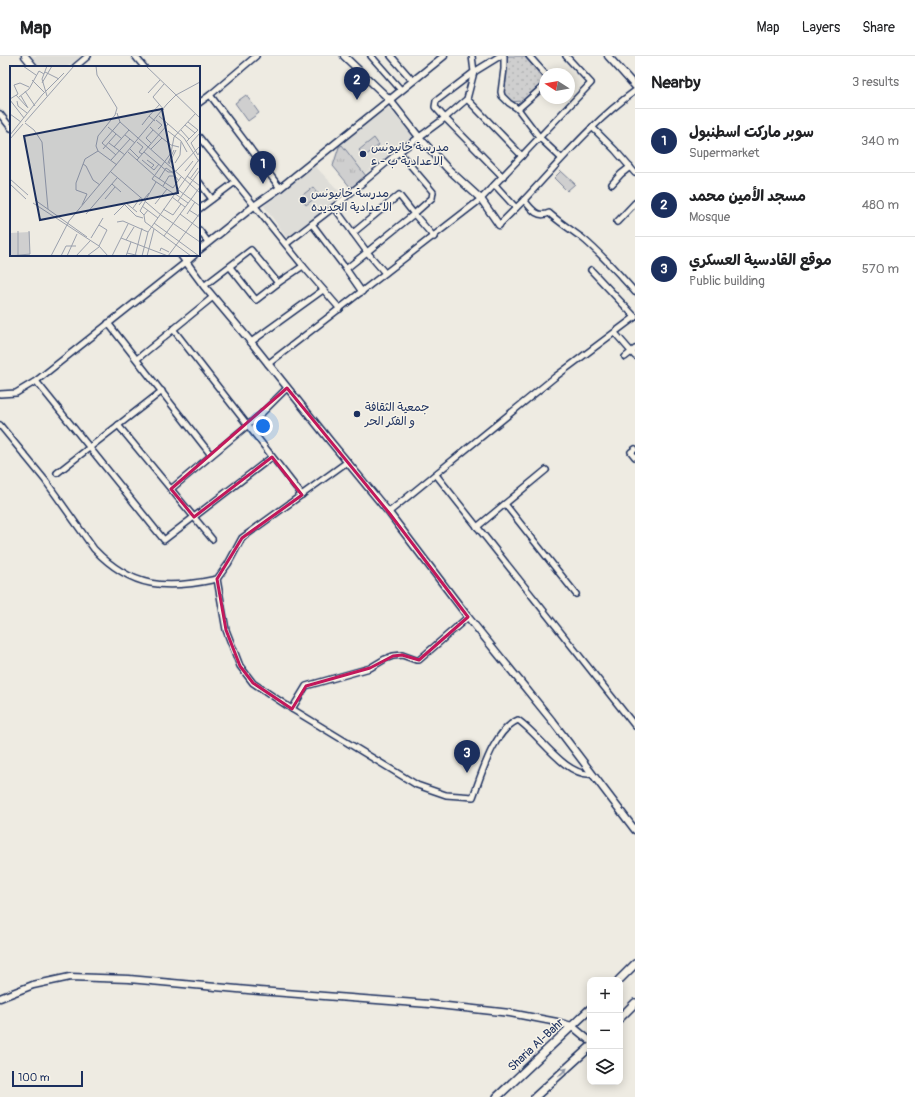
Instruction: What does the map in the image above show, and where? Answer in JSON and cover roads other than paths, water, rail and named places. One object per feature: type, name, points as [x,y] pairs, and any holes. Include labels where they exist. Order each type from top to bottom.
[{"type":"main road","points":[[622,977],[635,964]]},
{"type":"main road","points":[[623,1015],[635,1003]]},
{"type":"main road","name":"Sharia Al-Bahr","points":[[497,1097],[587,1012]]},
{"type":"main road","points":[[535,1097],[587,1049]]},
{"type":"street","points":[[25,56],[33,66]]},
{"type":"street","points":[[76,66],[88,56]]},
{"type":"street","points":[[135,56],[143,66]]},
{"type":"street","points":[[200,102],[256,56]]},
{"type":"street","points":[[344,56],[389,99],[419,137],[447,168],[481,199],[498,224],[524,200],[561,158],[592,127],[617,104],[635,91]]},
{"type":"street","points":[[371,56],[401,90]]},
{"type":"street","points":[[392,56],[412,80]]},
{"type":"street","points":[[200,249],[254,206],[280,188],[412,80],[444,56]]},
{"type":"street","points":[[286,244],[467,99],[474,72],[472,56]]},
{"type":"street","points":[[500,56],[474,72],[436,101],[435,106],[503,177]]},
{"type":"street","points":[[504,56],[502,96],[518,109],[540,138],[561,158]]},
{"type":"street","points":[[529,56],[540,68]]},
{"type":"street","points":[[268,364],[434,237],[481,199],[503,177],[591,83],[566,56]]},
{"type":"street","points":[[608,56],[634,83]]},
{"type":"street","points":[[518,109],[539,90]]},
{"type":"street","points":[[210,95],[280,188]]},
{"type":"street","points":[[467,99],[522,156]]},
{"type":"street","points":[[0,114],[10,127]]},
{"type":"street","points":[[592,127],[635,173]]},
{"type":"street","points":[[200,139],[340,309]]},
{"type":"street","points":[[346,269],[432,198],[433,192],[399,152]]},
{"type":"street","points":[[612,184],[630,167]]},
{"type":"street","points":[[200,208],[235,182]]},
{"type":"street","points":[[200,183],[212,199]]},
{"type":"street","points":[[495,185],[516,208]]},
{"type":"street","points":[[353,233],[399,195],[434,237]]},
{"type":"street","points":[[524,200],[534,212],[542,215],[549,213],[560,224],[580,237],[601,256],[635,292]]},
{"type":"street","points":[[617,222],[635,203]]},
{"type":"street","points":[[334,207],[367,252],[385,273]]},
{"type":"street","points":[[312,224],[362,292]]},
{"type":"street","points":[[200,231],[208,242]]},
{"type":"street","points":[[204,286],[251,250],[278,283]]},
{"type":"street","points":[[182,256],[204,286],[389,512],[468,616],[553,722],[635,830]]},
{"type":"street","points":[[0,394],[16,394],[36,381],[193,256]]},
{"type":"street","points":[[230,267],[256,300],[303,266]]},
{"type":"street","points":[[389,512],[555,377],[635,317],[591,270]]},
{"type":"street","points":[[251,342],[323,290]]},
{"type":"street","points":[[137,359],[213,297]]},
{"type":"street","points":[[108,323],[211,455]]},
{"type":"street","points":[[173,330],[302,495]]},
{"type":"street","points":[[615,333],[634,352],[625,357]]},
{"type":"street","points":[[36,381],[164,540],[272,457]]},
{"type":"street","points":[[171,489],[248,425],[288,388]]},
{"type":"street","points":[[57,473],[162,391]]},
{"type":"street","points":[[0,425],[45,480],[94,549],[116,568],[136,580],[162,585],[180,586],[217,580]]},
{"type":"street","points":[[118,425],[212,539]]},
{"type":"street","points":[[635,448],[632,452],[635,457]]},
{"type":"street","points":[[347,462],[242,538],[228,564],[217,580],[226,630],[240,666],[253,683],[292,709],[417,785],[446,795],[472,797],[497,738],[511,722],[518,720],[570,768],[586,774],[592,774]]},
{"type":"street","points":[[477,527],[546,470]]},
{"type":"street","points":[[437,476],[635,726]]},
{"type":"street","points":[[505,504],[576,594]]},
{"type":"street","points":[[292,709],[306,686],[370,668],[393,656],[402,655],[419,660],[468,616]]},
{"type":"street","points":[[0,998],[33,985],[70,977],[129,979],[429,1004],[517,1014],[572,1026],[587,1038]]},
{"type":"place","name":"مسجد الأمين محمد","points":[[357,100]]},
{"type":"place","name":"مدرسة خانيونس الاعدادية ب - ء","points":[[363,154]]},
{"type":"place","name":"سوبر ماركت اسطنبول","points":[[263,184]]},
{"type":"place","name":"مدرسة خانيونس الاعدادية الجديده","points":[[303,200]]},
{"type":"place","name":"جمعية الثقافة و الفكر الحر","points":[[357,414]]},
{"type":"place","name":"موقع القادسية العسكري","points":[[467,773]]}]
